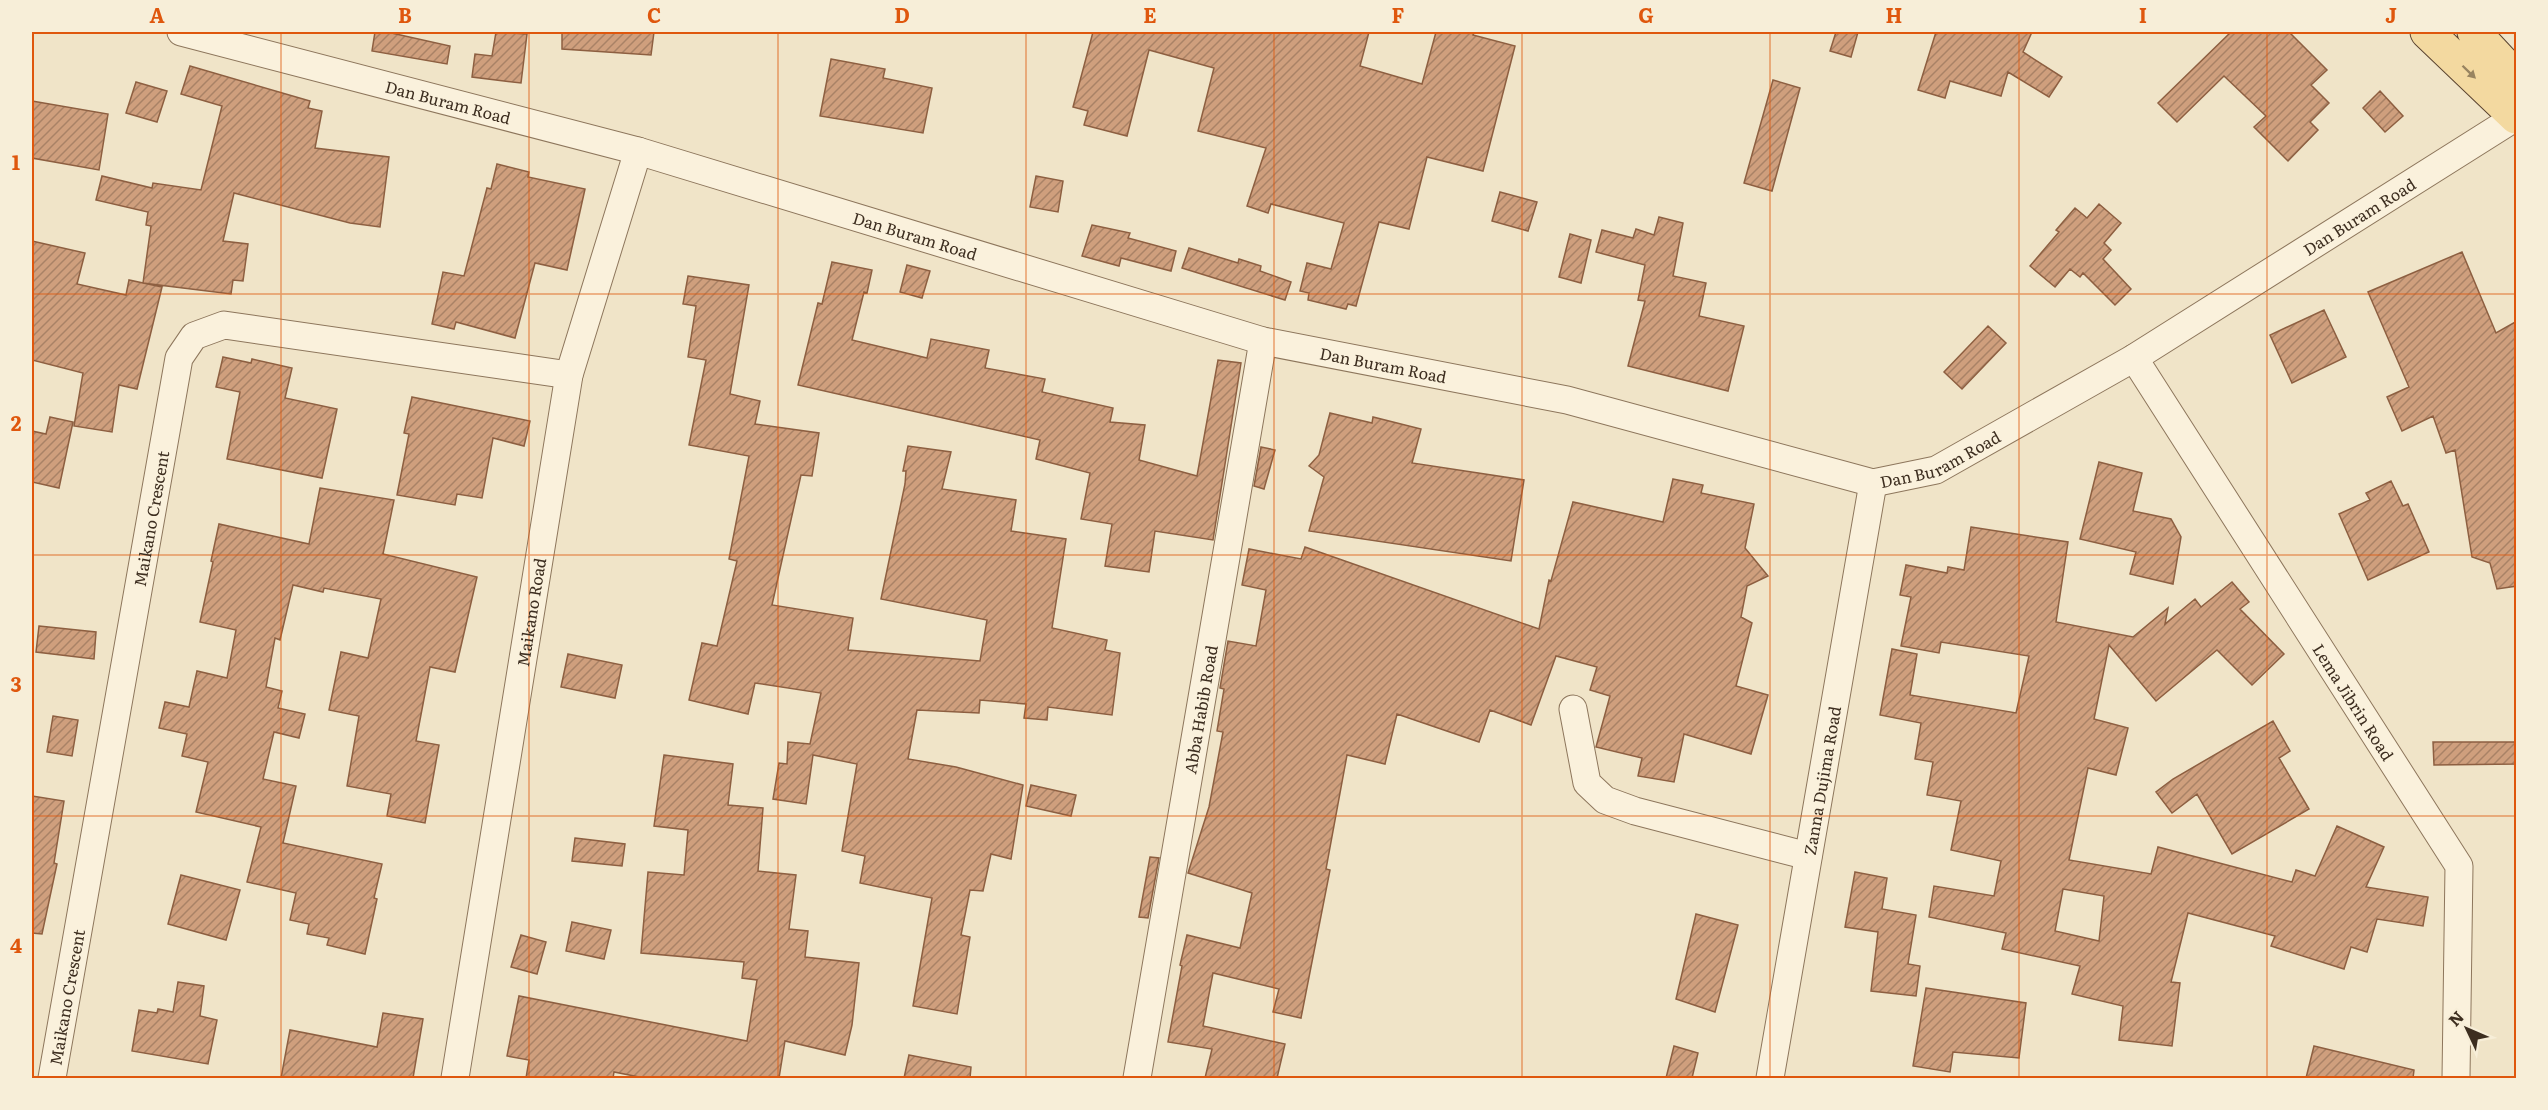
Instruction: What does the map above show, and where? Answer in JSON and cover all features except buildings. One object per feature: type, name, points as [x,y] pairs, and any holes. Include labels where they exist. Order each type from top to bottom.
[{"type":"main road","points":[[2427,32],[2516,117]]},
{"type":"main road","points":[[2474,32],[2517,77]]},
{"type":"street","name":"Dan Buram Road","points":[[182,32],[638,151],[1263,341],[1567,400],[1872,483],[1936,470],[2134,358],[2516,117]]},
{"type":"street","name":"Maikano Road","points":[[455,1078],[569,375],[638,151]]},
{"type":"street","name":"Maikano Crescent","points":[[52,1078],[179,358],[194,336],[224,325],[569,375]]},
{"type":"street","name":"Abba Habib Road","points":[[1137,1078],[1263,341]]},
{"type":"street","name":"Lema Jibrin Road","points":[[2134,358],[2459,866],[2456,1078]]},
{"type":"street","name":"Zanna Dujima Road","points":[[1770,1078],[1872,483]]},
{"type":"street","points":[[1573,709],[1587,783],[1605,800],[1635,811],[1808,856]]}]
